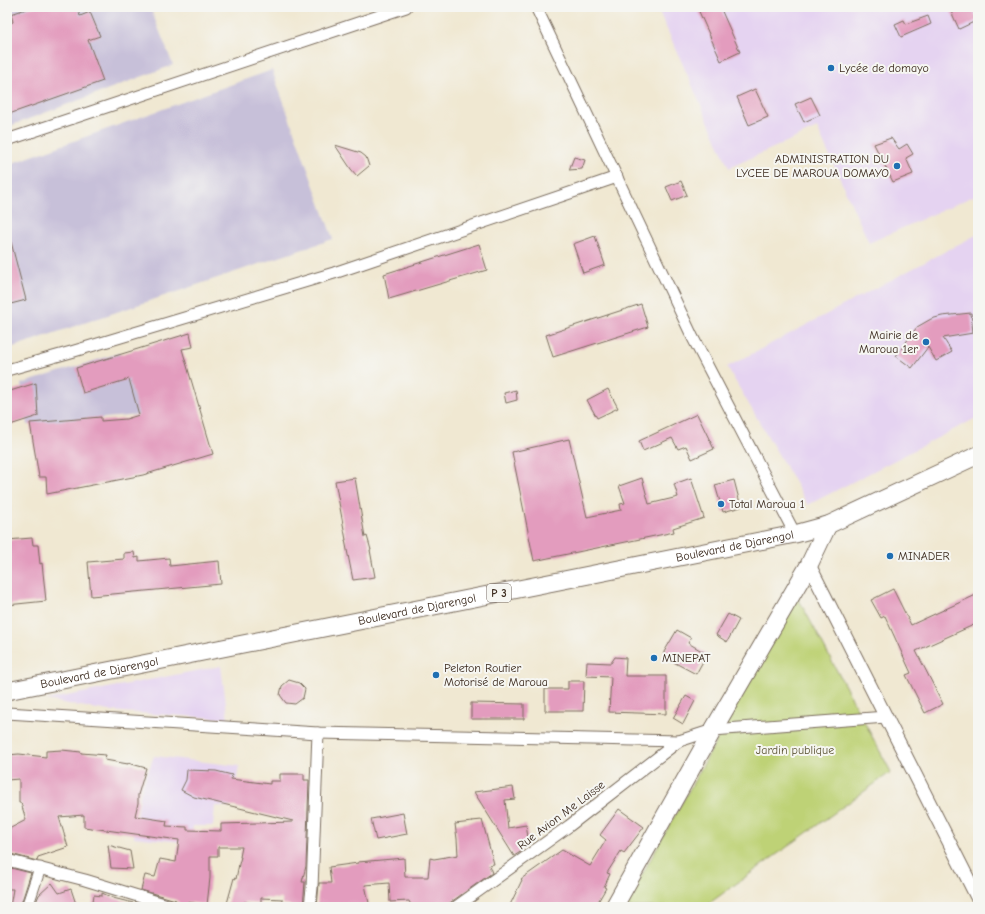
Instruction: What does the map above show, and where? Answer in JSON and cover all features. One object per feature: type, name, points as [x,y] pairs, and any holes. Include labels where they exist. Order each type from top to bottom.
[{"type":"main road","name":"Boulevard de Djarengol","points":[[7,691],[795,534],[828,525],[978,455]]},
{"type":"main road","points":[[614,907],[713,730],[808,565],[828,525]]},
{"type":"street","points":[[7,140],[406,7]]},
{"type":"street","points":[[536,7],[693,338],[795,534]]},
{"type":"street","points":[[7,370],[334,273],[617,177]]},
{"type":"street","points":[[808,565],[978,899]]},
{"type":"street","points":[[7,713],[318,733],[679,742],[713,730],[886,717]]},
{"type":"street","points":[[310,907],[318,733]]},
{"type":"street","name":"Rue Avion Me Laisse","points":[[456,907],[569,826],[679,742]]},
{"type":"street","points":[[7,860],[85,880],[174,907]]},
{"type":"street","points":[[27,907],[40,868]]},
{"type":"shaded area","points":[[7,7],[150,7],[173,65],[7,127]]},
{"type":"shaded area","name":"Lycée de domayo","points":[[657,7],[978,7],[978,194],[869,243],[817,128],[729,168]]},
{"type":"shaded area","points":[[272,70],[333,239],[7,349],[7,165]]},
{"type":"shaded area","name":"Mairie de Maroua 1er","points":[[978,234],[978,417],[808,505],[727,367]]},
{"type":"shaded area","points":[[119,353],[127,372],[139,415],[27,425],[21,384]]},
{"type":"shaded area","points":[[221,666],[228,719],[109,711],[46,700]]},
{"type":"shaded area","points":[[154,756],[239,766],[232,807],[215,806],[213,826],[193,826],[191,843],[134,837],[141,790]]},
{"type":"green space","name":"Jardin publique","points":[[797,596],[891,772],[704,907],[624,907]]},
{"type":"building","points":[[32,7],[77,7],[80,16],[90,12],[100,36],[88,40],[103,81],[9,114],[7,113],[7,24],[13,22],[11,14]]},
{"type":"building","points":[[697,7],[720,7],[740,52],[721,61]]},
{"type":"building","points":[[949,7],[971,7],[978,20],[959,29]]},
{"type":"building","points":[[928,16],[931,24],[901,37],[895,24],[904,20],[906,24]]},
{"type":"building","points":[[755,89],[768,117],[749,125],[737,97]]},
{"type":"building","points":[[811,97],[820,115],[804,122],[795,104]]},
{"type":"building","name":"ADMINISTRATION DU LYCEE DE MAROUA DOMAYO","points":[[891,138],[899,149],[907,144],[913,154],[906,158],[913,174],[893,182],[874,144]]},
{"type":"building","points":[[335,145],[361,153],[366,157],[369,166],[357,176]]},
{"type":"building","points":[[574,157],[585,160],[582,169],[569,170]]},
{"type":"building","points":[[681,181],[687,195],[672,201],[666,187]]},
{"type":"building","points":[[595,236],[605,265],[583,273],[573,244]]},
{"type":"building","points":[[7,242],[11,242],[26,300],[7,305]]},
{"type":"building","points":[[479,244],[487,270],[389,299],[384,274]]},
{"type":"building","points":[[641,304],[648,327],[553,357],[546,335]]},
{"type":"building","name":"Mairie de Maroua 1er","points":[[971,313],[973,333],[943,338],[952,352],[936,361],[928,347],[912,368],[896,356],[917,327],[931,319],[942,316]]},
{"type":"building","points":[[190,333],[193,347],[182,349],[213,454],[143,475],[47,494],[46,477],[39,477],[30,423],[101,417],[101,421],[126,419],[139,415],[129,379],[83,393],[76,368]]},
{"type":"building","points":[[36,383],[38,416],[7,426],[7,392]]},
{"type":"building","points":[[608,389],[618,408],[597,418],[587,400]]},
{"type":"building","points":[[516,390],[517,400],[506,403],[504,393]]},
{"type":"building","points":[[697,414],[714,449],[692,459],[686,446],[678,449],[672,438],[643,451],[639,441]]},
{"type":"building","points":[[569,439],[587,517],[621,510],[620,504],[625,503],[619,486],[642,478],[649,504],[678,497],[674,484],[691,478],[704,518],[673,528],[674,532],[534,561],[512,452]]},
{"type":"building","points":[[355,478],[365,537],[367,536],[371,550],[375,577],[353,580],[335,481]]},
{"type":"building","points":[[734,480],[741,507],[723,512],[715,485]]},
{"type":"building","points":[[32,538],[33,545],[38,545],[40,564],[42,563],[46,601],[7,605],[7,540]]},
{"type":"building","points":[[134,552],[135,558],[139,557],[139,561],[169,558],[170,566],[219,561],[221,584],[91,596],[88,562],[124,559],[124,553]]},
{"type":"building","points":[[893,589],[911,625],[978,594],[978,623],[916,651],[943,704],[925,713],[906,675],[911,673],[885,616],[881,618],[871,600]]},
{"type":"building","points":[[728,614],[739,620],[727,642],[716,635]]},
{"type":"building","points":[[677,630],[691,638],[688,643],[707,654],[696,674],[664,657],[664,652]]},
{"type":"building","points":[[615,657],[626,658],[625,676],[666,676],[666,714],[609,712],[611,677],[586,676],[587,662],[611,663]]},
{"type":"building","points":[[289,680],[299,683],[305,689],[303,698],[295,704],[286,703],[280,695],[282,686]]},
{"type":"building","points":[[568,681],[584,681],[583,711],[545,711],[545,689],[568,689]]},
{"type":"building","points":[[686,696],[695,701],[683,724],[673,718]]},
{"type":"building","points":[[471,703],[524,704],[524,719],[471,719]]},
{"type":"building","points":[[62,750],[106,755],[105,760],[128,763],[146,768],[138,795],[135,816],[167,821],[166,826],[187,827],[187,830],[221,831],[221,824],[293,821],[194,797],[181,790],[186,780],[187,770],[216,771],[232,775],[231,779],[270,784],[270,781],[280,781],[280,774],[304,774],[304,780],[309,780],[306,866],[302,882],[305,882],[303,907],[282,904],[282,899],[261,898],[261,903],[244,902],[243,907],[226,907],[234,878],[236,879],[242,847],[218,847],[218,856],[210,856],[210,878],[207,905],[187,902],[188,906],[181,907],[176,900],[141,890],[145,875],[155,877],[160,859],[176,862],[179,840],[84,827],[84,815],[59,817],[68,847],[38,857],[37,861],[7,853],[7,830],[26,820],[21,803],[19,803],[19,779],[7,780],[7,755],[19,754],[46,757],[46,751]]},
{"type":"building","points":[[513,787],[515,799],[505,800],[508,828],[526,825],[529,843],[520,844],[522,851],[514,856],[474,792]]},
{"type":"building","points":[[619,809],[644,827],[624,853],[621,851],[607,873],[610,874],[604,887],[606,888],[595,907],[509,907],[522,880],[521,879],[562,850],[590,866],[606,840],[600,835]]},
{"type":"building","points":[[403,813],[407,834],[376,840],[371,819]]},
{"type":"building","points":[[482,820],[494,864],[489,865],[492,873],[444,907],[412,907],[409,901],[390,902],[389,883],[365,885],[369,903],[356,907],[317,907],[319,883],[331,883],[329,867],[358,862],[404,858],[405,877],[428,877],[430,858],[434,859],[458,855],[455,824]]},
{"type":"building","points":[[108,845],[130,851],[133,869],[111,868]]},
{"type":"building","points":[[7,867],[31,873],[20,907],[10,907],[13,889],[7,889]]},
{"type":"building","points":[[52,883],[59,893],[71,889],[77,907],[34,907],[39,895]]},
{"type":"building","points":[[102,893],[113,898],[133,903],[133,907],[92,907],[94,895],[102,896]]},
{"type":"place","name":"Lycée de domayo","points":[[831,68]]},
{"type":"place","name":"ADMINISTRATION DU LYCEE DE MAROUA DOMAYO","points":[[897,166]]},
{"type":"place","name":"Mairie de Maroua 1er","points":[[926,342]]},
{"type":"place","name":"Total Maroua 1","points":[[721,504]]},
{"type":"place","name":"MINADER","points":[[890,556]]},
{"type":"place","name":"MINEPAT","points":[[654,658]]},
{"type":"place","name":"Peleton Routier Motorisé de Maroua","points":[[436,675]]}]
